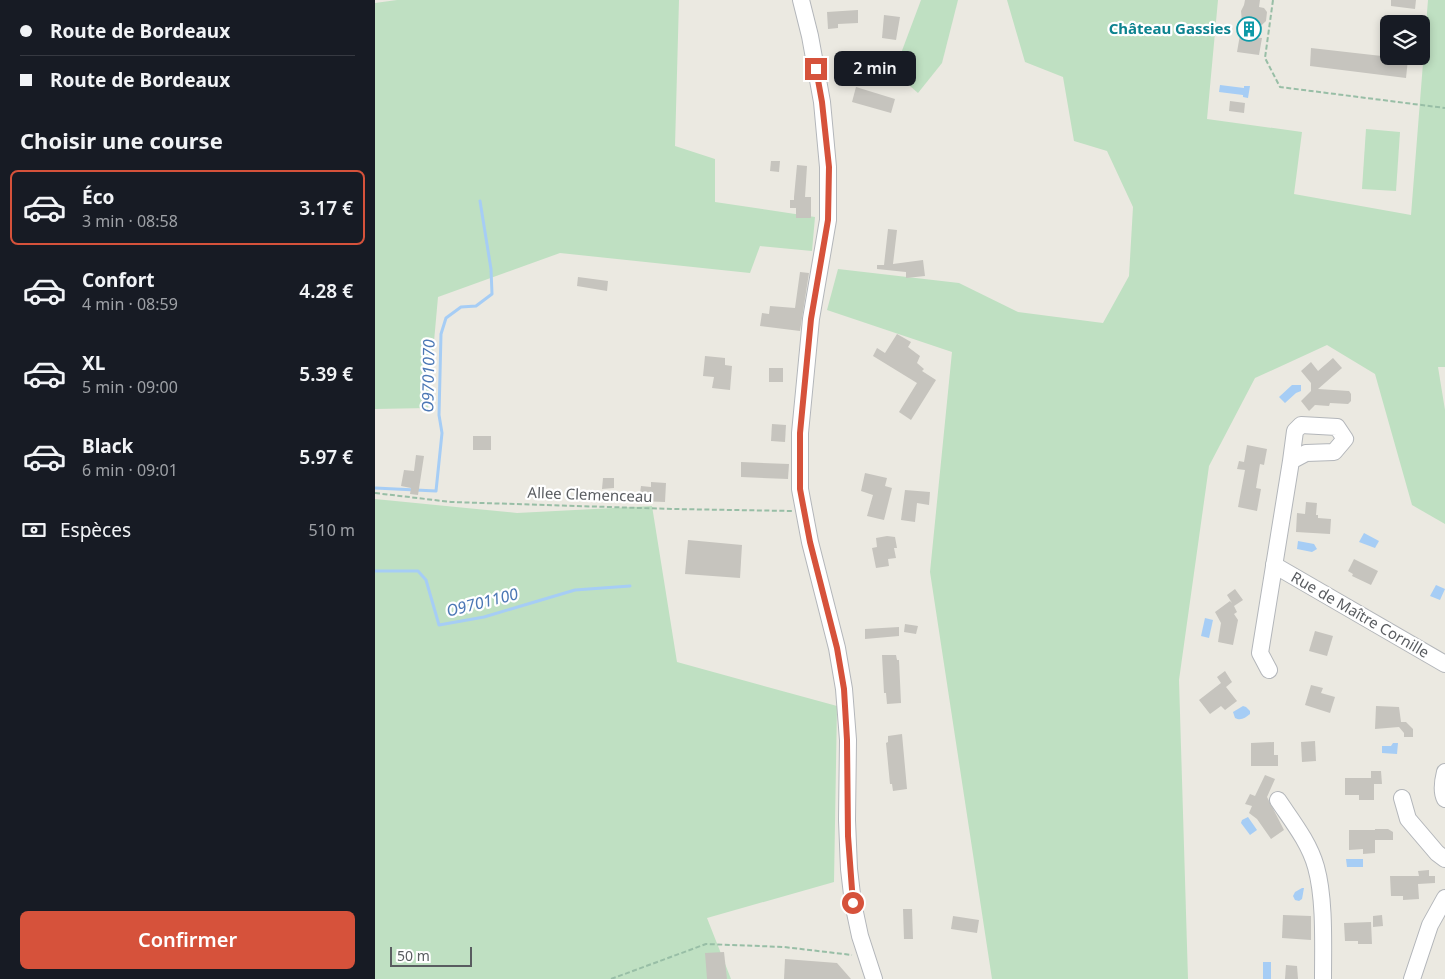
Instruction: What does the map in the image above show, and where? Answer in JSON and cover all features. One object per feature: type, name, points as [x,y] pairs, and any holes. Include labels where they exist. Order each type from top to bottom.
[{"type":"street","points":[[801,0],[810,36],[822,102],[829,167],[828,220],[811,319],[800,433],[800,489],[837,648],[844,689],[847,740],[849,869],[853,903],[866,957],[874,979]]},
{"type":"street","name":"Rue de Maître Cornille","points":[[1269,670],[1260,653],[1291,461]]},
{"type":"street","name":"Rue de Maître Cornille","points":[[1274,566],[1445,664]]},
{"type":"street","points":[[1445,772],[1443,778],[1443,796],[1445,799]]},
{"type":"street","points":[[1402,798],[1408,819],[1437,853],[1445,859]]},
{"type":"street","points":[[1278,800],[1305,839],[1316,867],[1321,896],[1323,979]]},
{"type":"street","points":[[1412,979],[1430,925],[1445,898]]},
{"type":"path","points":[[1273,0],[1265,58],[1280,87],[1445,108]]},
{"type":"path","name":"Allee Clemenceau","points":[[375,493],[451,502],[804,512]]},
{"type":"path","points":[[611,979],[706,944],[785,947],[866,957]]},
{"type":"green space","points":[[397,0],[679,0],[675,146],[715,159],[715,202],[815,217],[812,251],[760,246],[750,273],[560,253],[438,297],[428,408],[375,409],[375,3]]},
{"type":"green space","points":[[921,0],[958,0],[942,63],[918,93],[894,72]]},
{"type":"green space","points":[[1007,0],[1218,0],[1207,119],[1302,132],[1294,194],[1411,215],[1423,65],[1430,65],[1430,15],[1427,15],[1428,0],[1445,0],[1445,367],[1438,367],[1445,410],[1445,524],[1412,505],[1375,374],[1327,345],[1255,378],[1209,466],[1179,680],[1188,979],[992,979],[930,572],[952,352],[827,310],[838,269],[959,283],[1018,312],[1103,323],[1129,276],[1133,207],[1107,151],[1074,141],[1063,77],[1025,62]]},
{"type":"green space","points":[[1366,129],[1400,132],[1396,191],[1362,189]]},
{"type":"green space","points":[[375,499],[517,513],[652,506],[677,662],[837,706],[834,882],[707,918],[731,979],[375,979]]},
{"type":"water","points":[[1220,85],[1244,88],[1244,86],[1250,86],[1248,98],[1243,97],[1243,95],[1219,92]]},
{"type":"water","points":[[1292,385],[1301,385],[1301,391],[1285,403],[1279,397]]},
{"type":"water","points":[[1364,533],[1379,541],[1375,548],[1359,542]]},
{"type":"water","points":[[1298,541],[1314,544],[1317,549],[1312,552],[1297,549]]},
{"type":"water","points":[[1436,585],[1445,589],[1440,600],[1430,596]]},
{"type":"water","points":[[1205,618],[1213,620],[1209,638],[1201,636]]},
{"type":"water","points":[[1243,706],[1250,711],[1250,714],[1243,719],[1235,718],[1233,712]]},
{"type":"water","points":[[1393,743],[1398,743],[1397,754],[1382,753],[1382,746],[1391,746]]},
{"type":"water","points":[[1248,817],[1257,830],[1250,835],[1241,823],[1242,820]]},
{"type":"water","points":[[1346,859],[1363,859],[1363,867],[1347,867]]},
{"type":"water","points":[[1304,888],[1302,899],[1299,901],[1295,900],[1293,896],[1295,892]]},
{"type":"water","points":[[1263,962],[1271,962],[1271,979],[1263,979]]},
{"type":"building","name":"Château Gassies","points":[[1245,0],[1260,0],[1259,7],[1264,8],[1267,12],[1266,21],[1249,37],[1262,38],[1259,55],[1237,52],[1242,23],[1241,11]]},
{"type":"building","points":[[1391,0],[1416,0],[1415,9],[1391,6]]},
{"type":"building","points":[[858,10],[858,23],[838,24],[838,28],[828,29],[827,12]]},
{"type":"building","points":[[884,15],[900,17],[896,40],[882,38]]},
{"type":"building","points":[[1311,48],[1380,56],[1380,65],[1407,65],[1406,78],[1310,66]]},
{"type":"building","points":[[856,87],[895,99],[891,113],[852,102]]},
{"type":"building","points":[[1230,101],[1245,103],[1244,113],[1229,111]]},
{"type":"building","points":[[771,161],[780,161],[779,172],[770,171]]},
{"type":"building","points":[[797,165],[807,166],[805,197],[811,197],[811,218],[796,218],[796,208],[790,208],[790,200],[794,200]]},
{"type":"building","points":[[888,229],[897,230],[893,264],[923,260],[925,276],[906,278],[906,272],[877,269],[877,265],[884,265]]},
{"type":"building","points":[[800,272],[809,273],[800,331],[760,326],[762,313],[769,314],[770,306],[795,308]]},
{"type":"building","points":[[578,277],[608,281],[607,291],[577,286]]},
{"type":"building","points":[[897,334],[911,342],[908,347],[920,356],[917,363],[924,369],[922,371],[936,380],[911,420],[899,412],[917,383],[873,356],[877,348],[885,353]]},
{"type":"building","points":[[705,356],[725,358],[725,365],[732,366],[730,390],[712,388],[714,377],[703,376]]},
{"type":"building","points":[[1333,358],[1342,368],[1318,389],[1349,391],[1351,401],[1348,404],[1330,403],[1329,406],[1315,405],[1309,411],[1301,401],[1311,391],[1311,383],[1301,371],[1311,362],[1318,371]]},
{"type":"building","points":[[769,368],[783,368],[783,382],[769,382]]},
{"type":"building","points":[[772,424],[786,425],[785,442],[771,441]]},
{"type":"building","points":[[473,436],[491,436],[491,450],[473,450]]},
{"type":"building","points":[[1247,445],[1267,449],[1264,465],[1260,464],[1256,488],[1261,489],[1257,511],[1238,507],[1245,470],[1237,469],[1239,461],[1244,462]]},
{"type":"building","points":[[416,455],[424,456],[418,495],[410,494],[411,488],[401,486],[404,470],[414,471]]},
{"type":"building","points":[[741,462],[789,464],[788,479],[741,477]]},
{"type":"building","points":[[865,473],[887,478],[885,486],[892,488],[884,520],[867,516],[873,495],[861,491]]},
{"type":"building","points":[[603,478],[614,478],[614,488],[602,489]]},
{"type":"building","points":[[651,482],[666,483],[665,502],[639,501],[641,486],[651,487]]},
{"type":"building","points":[[905,490],[930,492],[929,505],[917,503],[915,522],[901,520]]},
{"type":"building","points":[[1306,502],[1317,503],[1316,515],[1318,515],[1318,518],[1331,519],[1330,534],[1296,532],[1297,513],[1305,514]]},
{"type":"building","points":[[895,537],[897,548],[894,548],[896,558],[888,559],[889,566],[876,568],[872,548],[877,547],[876,538]]},
{"type":"building","points":[[688,540],[742,545],[740,578],[685,574]]},
{"type":"building","points":[[1354,559],[1378,571],[1371,585],[1352,576],[1353,574],[1348,571]]},
{"type":"building","points":[[1235,589],[1243,600],[1234,606],[1237,612],[1234,614],[1238,620],[1233,645],[1218,642],[1221,623],[1215,612],[1230,601],[1232,603],[1227,595]]},
{"type":"building","points":[[905,624],[918,626],[916,634],[904,632]]},
{"type":"building","points":[[899,627],[899,636],[865,639],[865,629]]},
{"type":"building","points":[[1315,631],[1333,636],[1327,656],[1309,651]]},
{"type":"building","points":[[882,655],[896,655],[897,660],[899,660],[901,703],[887,704],[886,693],[884,693]]},
{"type":"building","points":[[1225,671],[1232,682],[1226,687],[1237,701],[1225,710],[1221,706],[1210,714],[1199,700],[1221,683],[1217,677]]},
{"type":"building","points":[[1311,685],[1323,688],[1321,693],[1335,697],[1330,713],[1305,705]]},
{"type":"building","points":[[1376,706],[1399,707],[1401,722],[1406,722],[1413,729],[1413,737],[1404,737],[1404,733],[1399,727],[1375,729]]},
{"type":"building","points":[[902,734],[907,789],[893,791],[892,784],[890,784],[886,743],[888,742],[888,736]]},
{"type":"building","points":[[1315,741],[1316,761],[1302,762],[1301,742]]},
{"type":"building","points":[[1274,742],[1274,755],[1278,755],[1278,766],[1251,766],[1251,743]]},
{"type":"building","points":[[1371,771],[1381,771],[1382,784],[1374,784],[1374,800],[1359,800],[1359,795],[1345,795],[1345,778],[1371,778]]},
{"type":"building","points":[[1265,775],[1275,779],[1267,797],[1284,830],[1271,839],[1257,819],[1249,813],[1252,806],[1245,804],[1250,794],[1255,796]]},
{"type":"building","points":[[1388,829],[1393,832],[1393,840],[1375,840],[1375,853],[1363,854],[1363,849],[1349,850],[1349,830]]},
{"type":"building","points":[[1429,870],[1429,876],[1435,876],[1435,883],[1418,884],[1419,899],[1403,900],[1403,896],[1391,896],[1390,876],[1419,876],[1418,871]]},
{"type":"building","points":[[903,909],[912,909],[913,939],[904,939]]},
{"type":"building","points":[[1283,915],[1311,916],[1311,940],[1282,938]]},
{"type":"building","points":[[1382,915],[1383,926],[1373,927],[1373,916]]},
{"type":"building","points":[[953,916],[979,920],[977,933],[951,929]]},
{"type":"building","points":[[1371,922],[1372,944],[1358,944],[1358,941],[1345,941],[1344,923]]},
{"type":"building","points":[[724,952],[727,979],[707,979],[705,953]]},
{"type":"building","points":[[785,959],[837,963],[851,979],[784,979]]},
{"type":"building","points":[[1286,965],[1297,966],[1298,979],[1285,979]]},
{"type":"waterway","name":"O9701070","points":[[375,488],[436,491],[442,433],[439,415],[441,334],[446,318],[461,307],[476,306],[492,294],[491,269],[480,201]]},
{"type":"waterway","name":"O9701100","points":[[375,571],[418,571],[426,580],[439,625],[484,617],[575,590],[630,586]]},
{"type":"place","name":"Château Gassies","points":[[1249,29]]},
{"type":"route","points":[[816,69],[822,102],[829,167],[828,220],[811,319],[800,433],[800,489],[810,542],[837,648],[844,689],[847,740],[849,869],[853,903]]}]
